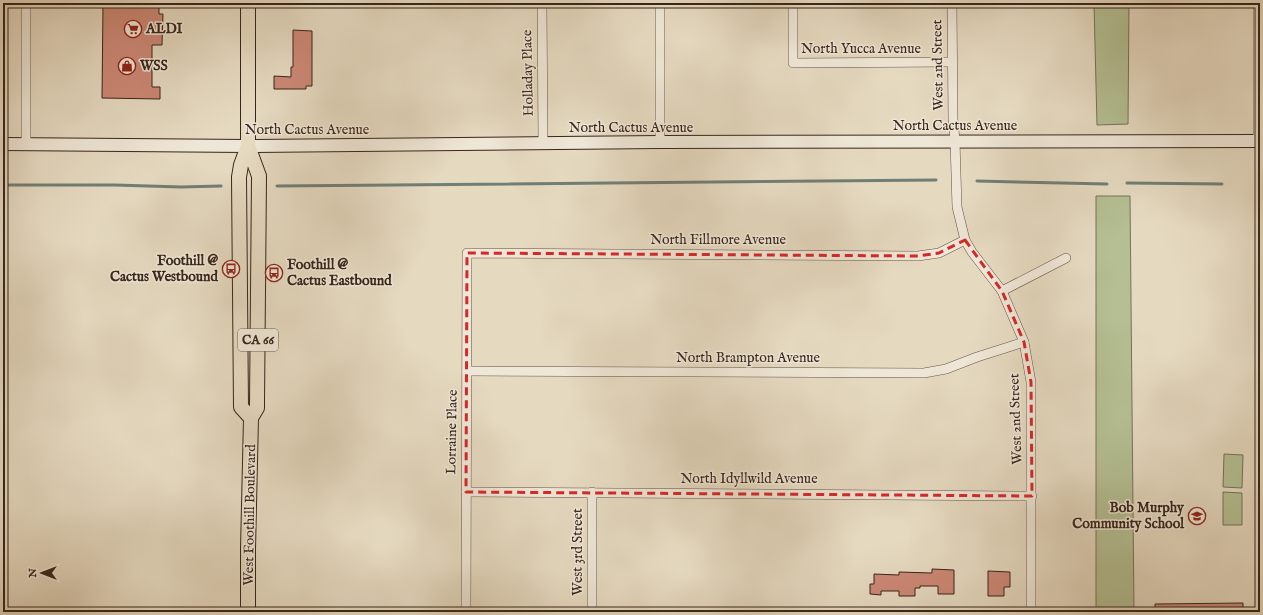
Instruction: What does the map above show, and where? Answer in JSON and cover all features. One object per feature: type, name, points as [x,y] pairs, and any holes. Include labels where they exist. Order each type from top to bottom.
[{"type":"main road","name":"West Foothill Boulevard","points":[[248,3],[248,146],[259,176],[257,408],[251,418],[248,612]]},
{"type":"main road","name":"North Cactus Avenue","points":[[3,144],[248,146],[660,142],[1259,141]]},
{"type":"main road","name":"West Foothill Boulevard","points":[[248,146],[241,165],[239,177],[240,359],[241,407],[251,418]]},
{"type":"street","points":[[26,3],[26,144]]},
{"type":"street","name":"Holladay Place","points":[[542,3],[543,143]]},
{"type":"street","points":[[660,3],[660,142]]},
{"type":"street","name":"North Yucca Avenue","points":[[793,3],[794,63],[952,62]]},
{"type":"street","name":"West 2nd Street","points":[[952,3],[953,119],[957,207],[965,240],[972,252],[1002,291],[1024,342],[1031,382],[1031,612]]},
{"type":"street","points":[[1258,3],[1259,141]]},
{"type":"street","name":"North Fillmore Avenue","points":[[467,253],[918,256],[939,253],[965,240]]},
{"type":"street","name":"Lorraine Place","points":[[466,612],[467,253]]},
{"type":"street","points":[[1002,291],[1066,258]]},
{"type":"street","name":"North Brampton Avenue","points":[[467,371],[924,373],[946,369],[1024,342]]},
{"type":"street","name":"North Idyllwild Avenue","points":[[466,492],[1032,496]]},
{"type":"street","name":"West 3rd Street","points":[[592,492],[592,612]]},
{"type":"street","points":[[592,612],[619,612]]},
{"type":"highlighted area","points":[[965,240],[1002,291],[1024,342],[1031,382],[1032,496],[466,492],[467,253],[918,256],[939,253]]},
{"type":"green space","points":[[1094,3],[1129,3],[1128,124],[1097,125]]},
{"type":"green space","points":[[1096,196],[1130,196],[1134,612],[1096,612]]},
{"type":"green space","points":[[1224,454],[1243,455],[1242,488],[1223,487]]},
{"type":"green space","points":[[1223,492],[1242,493],[1242,525],[1223,525]]},
{"type":"building","points":[[103,3],[159,3],[159,14],[163,14],[162,45],[152,45],[152,87],[160,87],[160,99],[102,98]]},
{"type":"building","points":[[293,30],[312,31],[312,86],[306,86],[306,89],[274,89],[274,76],[291,77],[291,67],[293,67]]},
{"type":"building","points":[[932,569],[954,570],[954,594],[938,594],[938,586],[920,586],[920,588],[915,588],[915,596],[899,596],[899,591],[881,591],[881,595],[870,594],[870,584],[874,584],[874,574],[899,575],[899,572],[932,573]]},
{"type":"building","points":[[988,571],[1010,572],[1010,587],[1004,587],[1004,596],[988,596]]},
{"type":"building","points":[[1243,603],[1243,612],[1155,612],[1155,604]]},
{"type":"waterway","points":[[277,186],[936,180]]},
{"type":"waterway","points":[[977,181],[1107,184]]},
{"type":"waterway","points":[[1127,183],[1222,184]]},
{"type":"waterway","points":[[3,185],[221,186]]},
{"type":"place","name":"ALDI","points":[[133,29]]},
{"type":"place","name":"WSS","points":[[127,66]]},
{"type":"place","name":"Foothill @ Cactus Westbound","points":[[231,269]]},
{"type":"place","name":"Foothill @ Cactus Eastbound","points":[[274,273]]},
{"type":"place","name":"Bob Murphy Community School","points":[[1197,516]]}]
